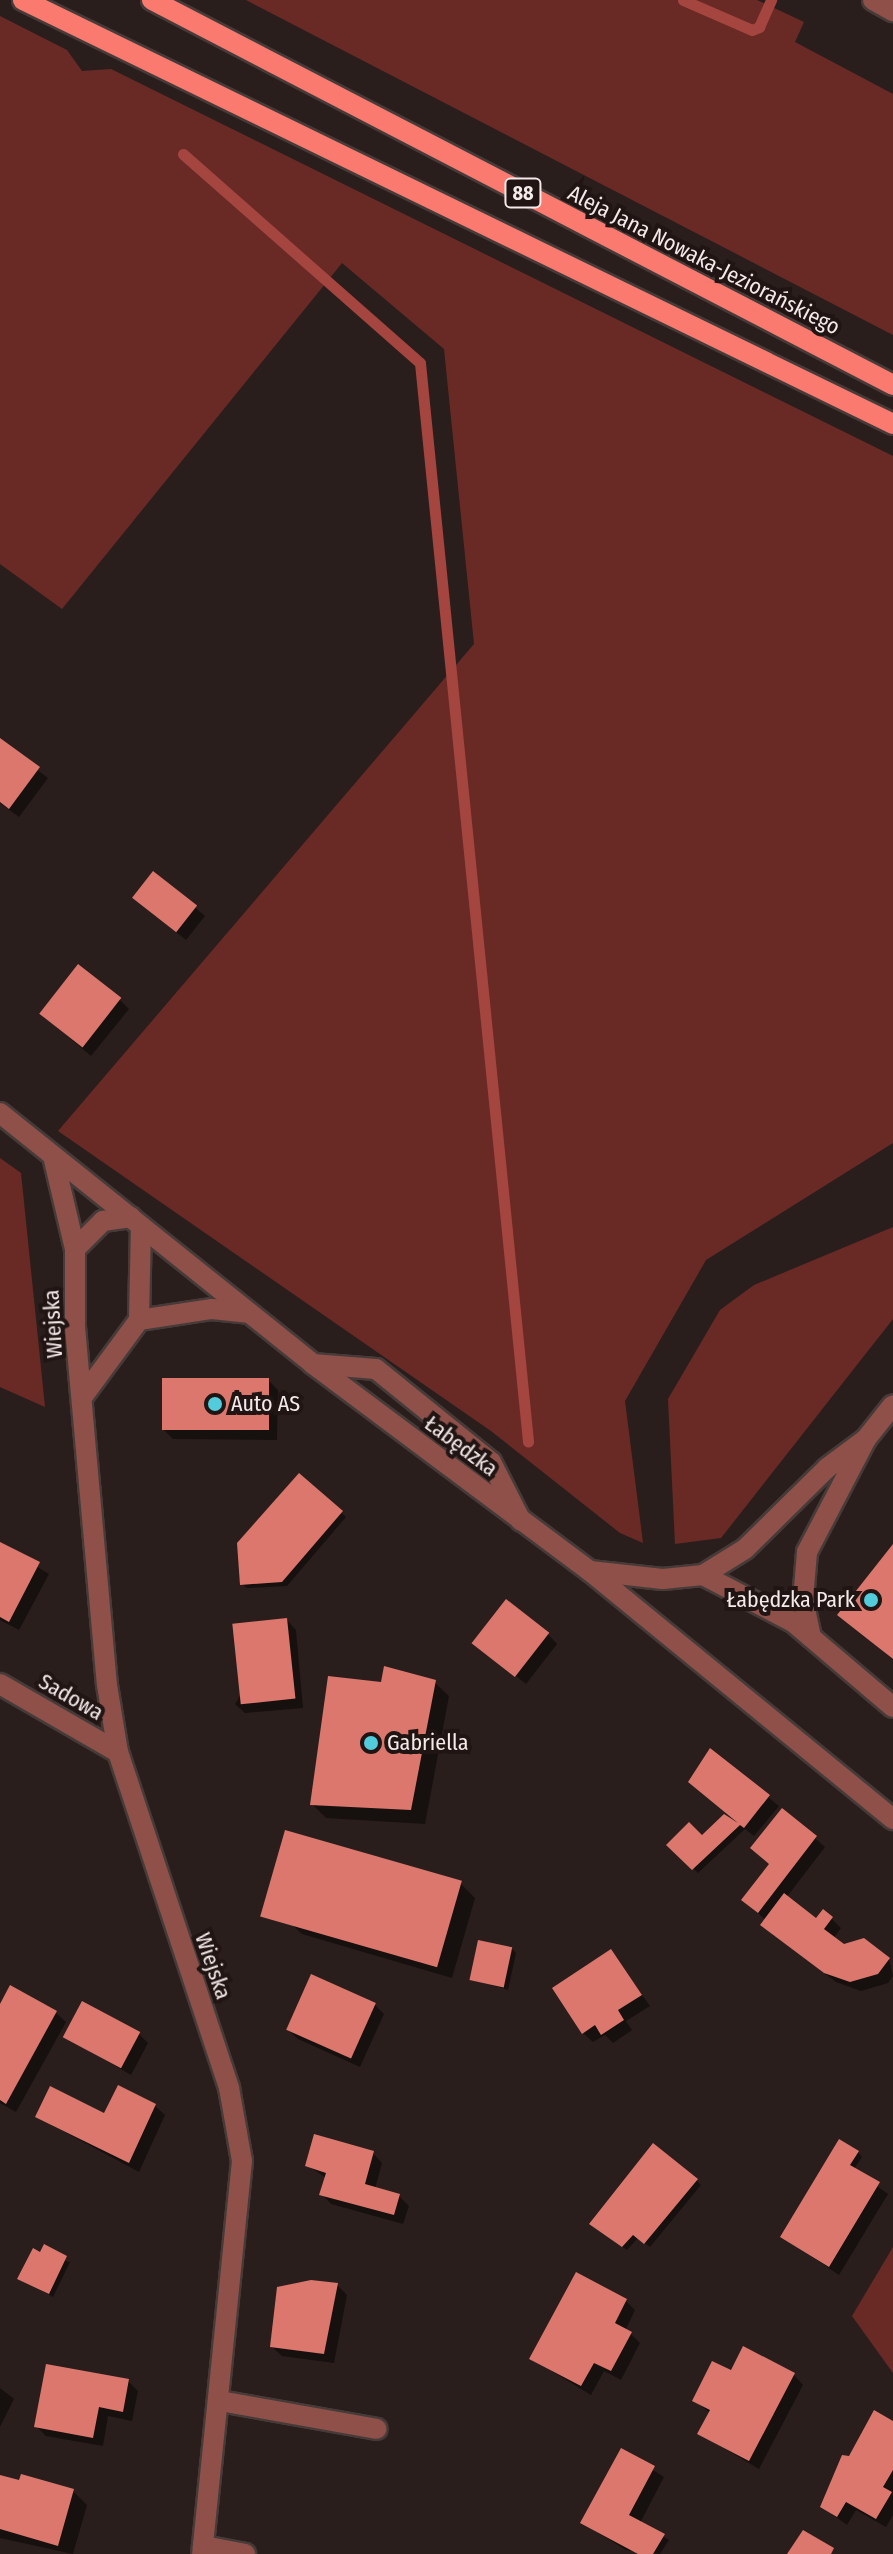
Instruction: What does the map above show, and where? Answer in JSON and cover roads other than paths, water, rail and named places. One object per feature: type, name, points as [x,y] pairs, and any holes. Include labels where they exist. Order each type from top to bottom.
[{"type":"main road","points":[[23,0],[893,424]]},
{"type":"main road","name":"Aleja Jana Nowaka-Jeziorańskiego","points":[[152,0],[893,385]]},
{"type":"street","points":[[873,0],[893,11]]},
{"type":"street","name":"Łabędzka","points":[[0,1113],[313,1364],[590,1571],[893,1819]]},
{"type":"street","name":"Wiejska","points":[[53,1156],[75,1249],[75,1327],[107,1685],[118,1752],[238,2126],[242,2203],[202,2550]]},
{"type":"street","points":[[75,1249],[103,1221],[136,1222],[139,1320],[83,1396]]},
{"type":"street","points":[[139,1320],[212,1309],[248,1313]]},
{"type":"street","points":[[313,1364],[376,1369],[491,1462],[521,1521]]},
{"type":"street","points":[[811,1637],[803,1600],[807,1552],[866,1439],[893,1405]]},
{"type":"street","points":[[590,1571],[663,1579],[703,1575],[745,1549],[827,1468],[866,1439]]},
{"type":"street","points":[[703,1575],[793,1622],[893,1707]]},
{"type":"street","name":"Sadowa","points":[[0,1684],[118,1752]]},
{"type":"street","points":[[220,2401],[377,2429]]},
{"type":"street","points":[[202,2550],[245,2554]]},
{"type":"waterway","points":[[683,0],[752,30],[759,27],[771,0]]},
{"type":"waterway","points":[[183,154],[420,363],[528,1442]]},
{"type":"place","name":"Auto AS","points":[[215,1404]]},
{"type":"place","name":"Łabędzka Park","points":[[871,1600]]},
{"type":"place","name":"Gabriella","points":[[371,1743]]}]
